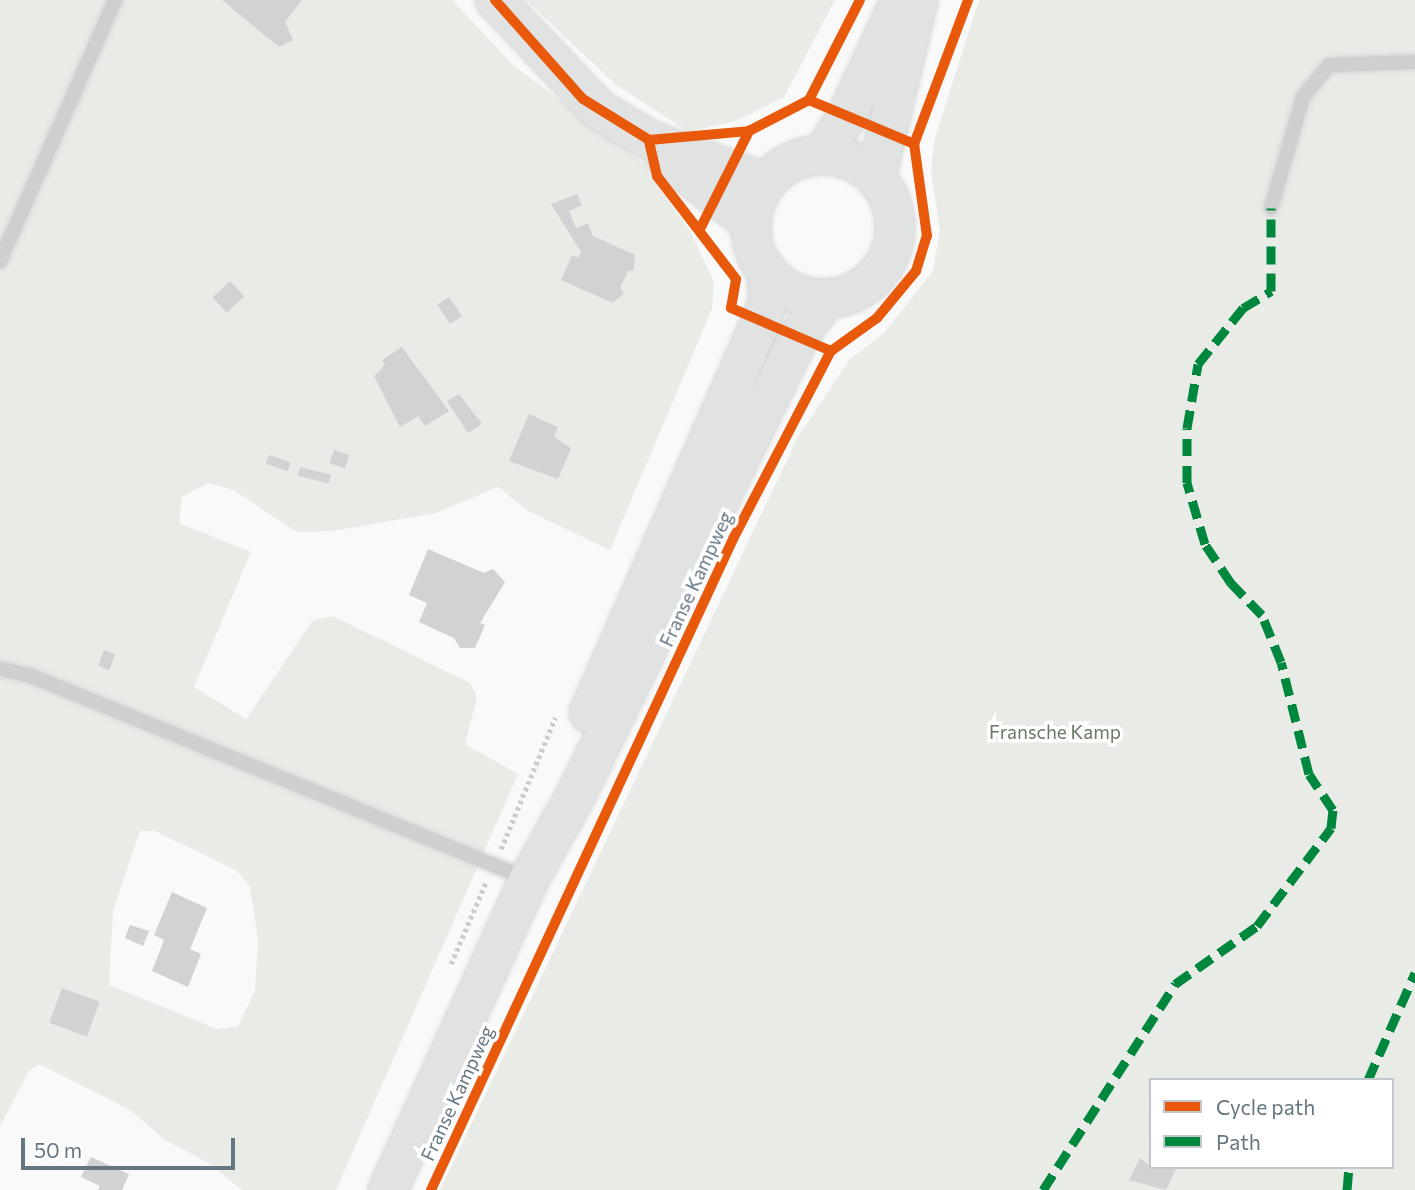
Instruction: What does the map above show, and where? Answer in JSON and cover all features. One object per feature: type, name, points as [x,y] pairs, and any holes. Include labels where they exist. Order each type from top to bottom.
[{"type":"main road","points":[[495,0],[583,99],[649,140],[766,183]]},
{"type":"main road","points":[[821,155],[847,116],[901,0]]},
{"type":"main road","points":[[876,178],[918,0]]},
{"type":"main road","points":[[649,140],[674,167],[752,223]]},
{"type":"main road","points":[[821,155],[851,160],[876,178],[894,209],[891,253],[863,288],[825,299],[798,295],[766,269],[751,234],[753,207],[766,183],[781,168],[821,155]]},
{"type":"main road","name":"Franse Kampweg","points":[[529,880],[556,790],[761,321],[769,299],[766,269]]},
{"type":"main road","name":"Franse Kampweg","points":[[388,1190],[529,880],[575,797],[799,337],[825,299]]},
{"type":"lane","points":[[0,261],[115,0]]},
{"type":"lane","points":[[1271,208],[1304,97],[1329,65],[1415,62]]},
{"type":"lane","points":[[0,669],[29,675],[529,880]]},
{"type":"path","points":[[450,967],[561,703]]},
{"type":"green space","points":[[0,0],[452,0],[513,65],[639,159],[690,231],[714,282],[712,309],[610,550],[528,511],[498,487],[436,513],[333,531],[296,532],[234,490],[208,483],[182,497],[179,523],[251,552],[194,687],[246,719],[313,620],[333,616],[470,683],[477,697],[465,744],[518,774],[336,1190],[242,1190],[207,1162],[165,1140],[130,1110],[39,1064],[29,1071],[0,1126]],"holes":[[[140,831],[155,831],[237,871],[250,887],[258,939],[255,990],[238,1027],[217,1029],[109,985],[113,911]]]},
{"type":"green space","points":[[526,0],[835,0],[784,97],[738,120],[689,132],[616,85]]},
{"type":"green space","name":"Fransche Kamp","points":[[979,0],[1415,0],[1415,1190],[440,1190],[799,435],[849,360],[885,332],[933,271],[940,230],[931,172],[934,141]]},
{"type":"building","points":[[222,0],[302,0],[285,22],[293,40],[279,47]]},
{"type":"building","points":[[577,194],[582,205],[569,211],[576,228],[588,223],[593,236],[635,255],[634,270],[628,271],[620,288],[624,293],[613,303],[561,280],[572,255],[578,258],[581,252],[551,204]]},
{"type":"building","points":[[230,281],[244,296],[227,313],[212,297]]},
{"type":"building","points":[[449,297],[462,316],[450,324],[437,305]]},
{"type":"building","points":[[402,347],[449,411],[425,426],[418,416],[400,427],[374,376],[385,365],[382,360]]},
{"type":"building","points":[[459,394],[482,424],[468,433],[447,401]]},
{"type":"building","points":[[529,414],[558,427],[554,437],[571,448],[558,479],[509,461]]},
{"type":"building","points":[[334,450],[349,455],[345,468],[330,463]]},
{"type":"building","points":[[269,455],[291,463],[288,471],[266,463]]},
{"type":"building","points":[[300,467],[331,475],[329,483],[298,476]]},
{"type":"building","points":[[428,549],[484,573],[493,569],[505,582],[480,623],[485,625],[475,648],[460,648],[454,638],[419,622],[427,603],[409,595]]},
{"type":"building","points":[[104,650],[115,654],[109,670],[98,666]]},
{"type":"building","points":[[172,892],[207,908],[190,949],[201,954],[188,987],[152,971],[164,940],[154,935]]},
{"type":"building","points":[[130,925],[149,931],[143,946],[125,938]]},
{"type":"building","points":[[62,988],[100,1002],[87,1036],[49,1023]]},
{"type":"building","points":[[91,1157],[129,1174],[122,1190],[98,1190],[100,1186],[81,1177]]},
{"type":"building","points":[[1140,1158],[1149,1165],[1149,1169],[1176,1169],[1166,1190],[1129,1180]]},
{"type":"marked path","points":[[1043,1190],[1175,984],[1257,926],[1331,828],[1333,810],[1309,774],[1281,662],[1262,615],[1231,583],[1205,544],[1187,483],[1187,428],[1198,364],[1243,308],[1271,291],[1271,208]]},
{"type":"marked path","points":[[1369,1078],[1415,973]]},
{"type":"marked path","points":[[1347,1190],[1349,1169]]},
{"type":"cycle path","points":[[495,0],[583,99],[649,140]]},
{"type":"cycle path","points":[[831,351],[731,308],[736,279],[657,176],[649,140],[749,131],[809,100],[860,0]]},
{"type":"cycle path","points":[[431,1190],[734,537],[831,351],[877,318],[916,271],[927,236],[914,144],[968,0]]},
{"type":"cycle path","points":[[809,100],[914,144]]},
{"type":"cycle path","points":[[700,229],[749,131]]}]
